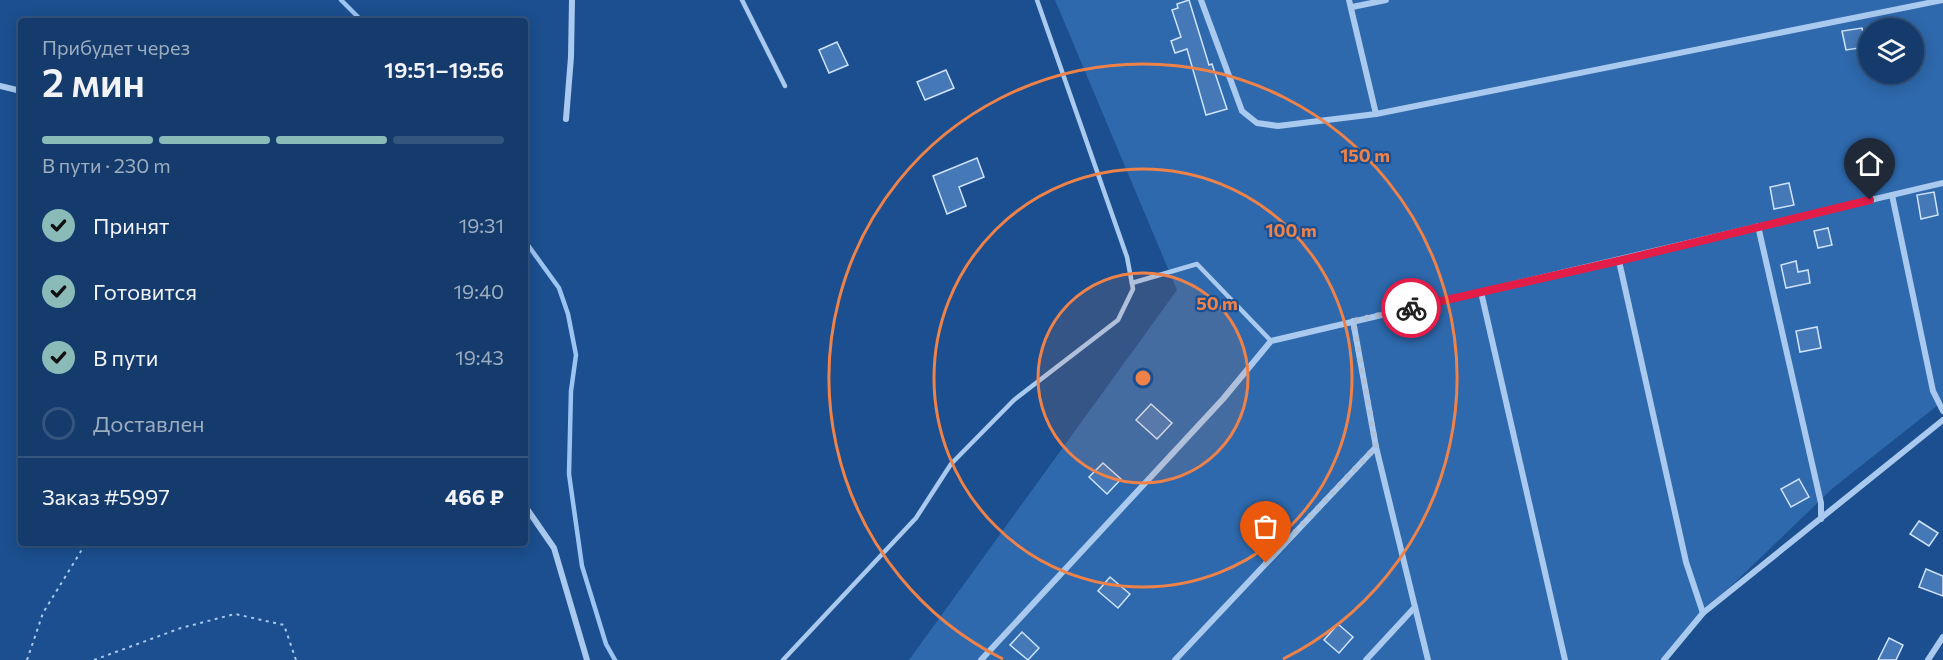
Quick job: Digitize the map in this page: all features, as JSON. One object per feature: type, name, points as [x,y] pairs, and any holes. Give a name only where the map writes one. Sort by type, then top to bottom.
[{"type":"street","points":[[566,119],[572,0]]},
{"type":"street","points":[[1201,0],[1242,111],[1257,123],[1278,126],[1376,114],[1942,0]]},
{"type":"street","points":[[1376,114],[1351,3],[1386,0]]},
{"type":"street","points":[[0,86],[18,90]]},
{"type":"street","points":[[981,660],[1223,399],[1271,341],[1943,183]]},
{"type":"street","points":[[1892,195],[1933,391],[1943,411]]},
{"type":"street","points":[[1758,226],[1821,503],[1821,519]]},
{"type":"street","points":[[1618,261],[1686,562],[1703,613]]},
{"type":"street","points":[[1481,292],[1565,660]]},
{"type":"street","points":[[1353,321],[1376,447],[1428,660]]},
{"type":"street","points":[[1664,660],[1703,613],[1943,420]]},
{"type":"street","points":[[1175,660],[1376,447]]},
{"type":"street","points":[[528,510],[554,548],[587,660]]},
{"type":"street","points":[[1366,660],[1415,607]]},
{"type":"street","points":[[1928,660],[1943,637]]},
{"type":"lane","points":[[742,0],[785,86]]},
{"type":"lane","points":[[783,660],[916,518],[951,464],[1014,400],[1118,320],[1133,290],[1127,257],[1037,0]]},
{"type":"lane","points":[[1132,283],[1197,264],[1271,341]]},
{"type":"path","points":[[27,660],[44,613],[84,546]]},
{"type":"path","points":[[94,660],[181,628],[235,614],[284,625],[296,660]]},
{"type":"shaded area","points":[[1055,0],[1943,0],[1943,401],[1833,488],[1703,613],[1664,660],[909,660],[1177,290]]},
{"type":"building","points":[[1189,0],[1209,65],[1212,64],[1227,109],[1206,115],[1187,49],[1175,53],[1171,41],[1181,37],[1172,10],[1178,8],[1177,4]]},
{"type":"building","points":[[1858,29],[1858,48],[1846,50],[1842,31]]},
{"type":"building","points":[[837,42],[848,65],[829,73],[819,50]]},
{"type":"building","points":[[946,70],[954,88],[925,100],[917,82]]},
{"type":"building","points":[[977,158],[984,177],[959,187],[966,206],[947,214],[933,176]]},
{"type":"building","points":[[1789,183],[1794,205],[1774,209],[1770,187]]},
{"type":"building","points":[[1934,192],[1938,215],[1921,219],[1917,195]]},
{"type":"building","points":[[1828,228],[1832,245],[1818,248],[1814,231]]},
{"type":"building","points":[[1796,261],[1798,272],[1808,270],[1810,283],[1786,288],[1781,265]]},
{"type":"building","points":[[1817,327],[1821,348],[1800,352],[1796,331]]},
{"type":"building","points":[[1151,404],[1172,423],[1157,439],[1136,420]]},
{"type":"building","points":[[1103,463],[1121,479],[1107,494],[1089,477]]},
{"type":"building","points":[[1799,479],[1809,497],[1791,507],[1781,489]]},
{"type":"building","points":[[1919,521],[1938,533],[1929,546],[1910,534]]},
{"type":"building","points":[[1926,569],[1943,576],[1943,596],[1919,587]]},
{"type":"building","points":[[1110,577],[1130,594],[1118,608],[1098,591]]},
{"type":"building","points":[[1338,624],[1353,637],[1339,653],[1324,640]]},
{"type":"building","points":[[1022,632],[1039,648],[1028,660],[1010,645]]},
{"type":"building","points":[[1889,638],[1903,645],[1896,660],[1878,660]]},
{"type":"waterway","points":[[341,0],[359,18]]},
{"type":"waterway","points":[[528,245],[559,288],[568,314],[576,355],[571,391],[569,474],[582,566],[606,644],[615,660]]},
{"type":"way so far","points":[[1266,563],[1376,447],[1353,321],[1411,308]]},
{"type":"route","points":[[1411,308],[1870,200]]}]
